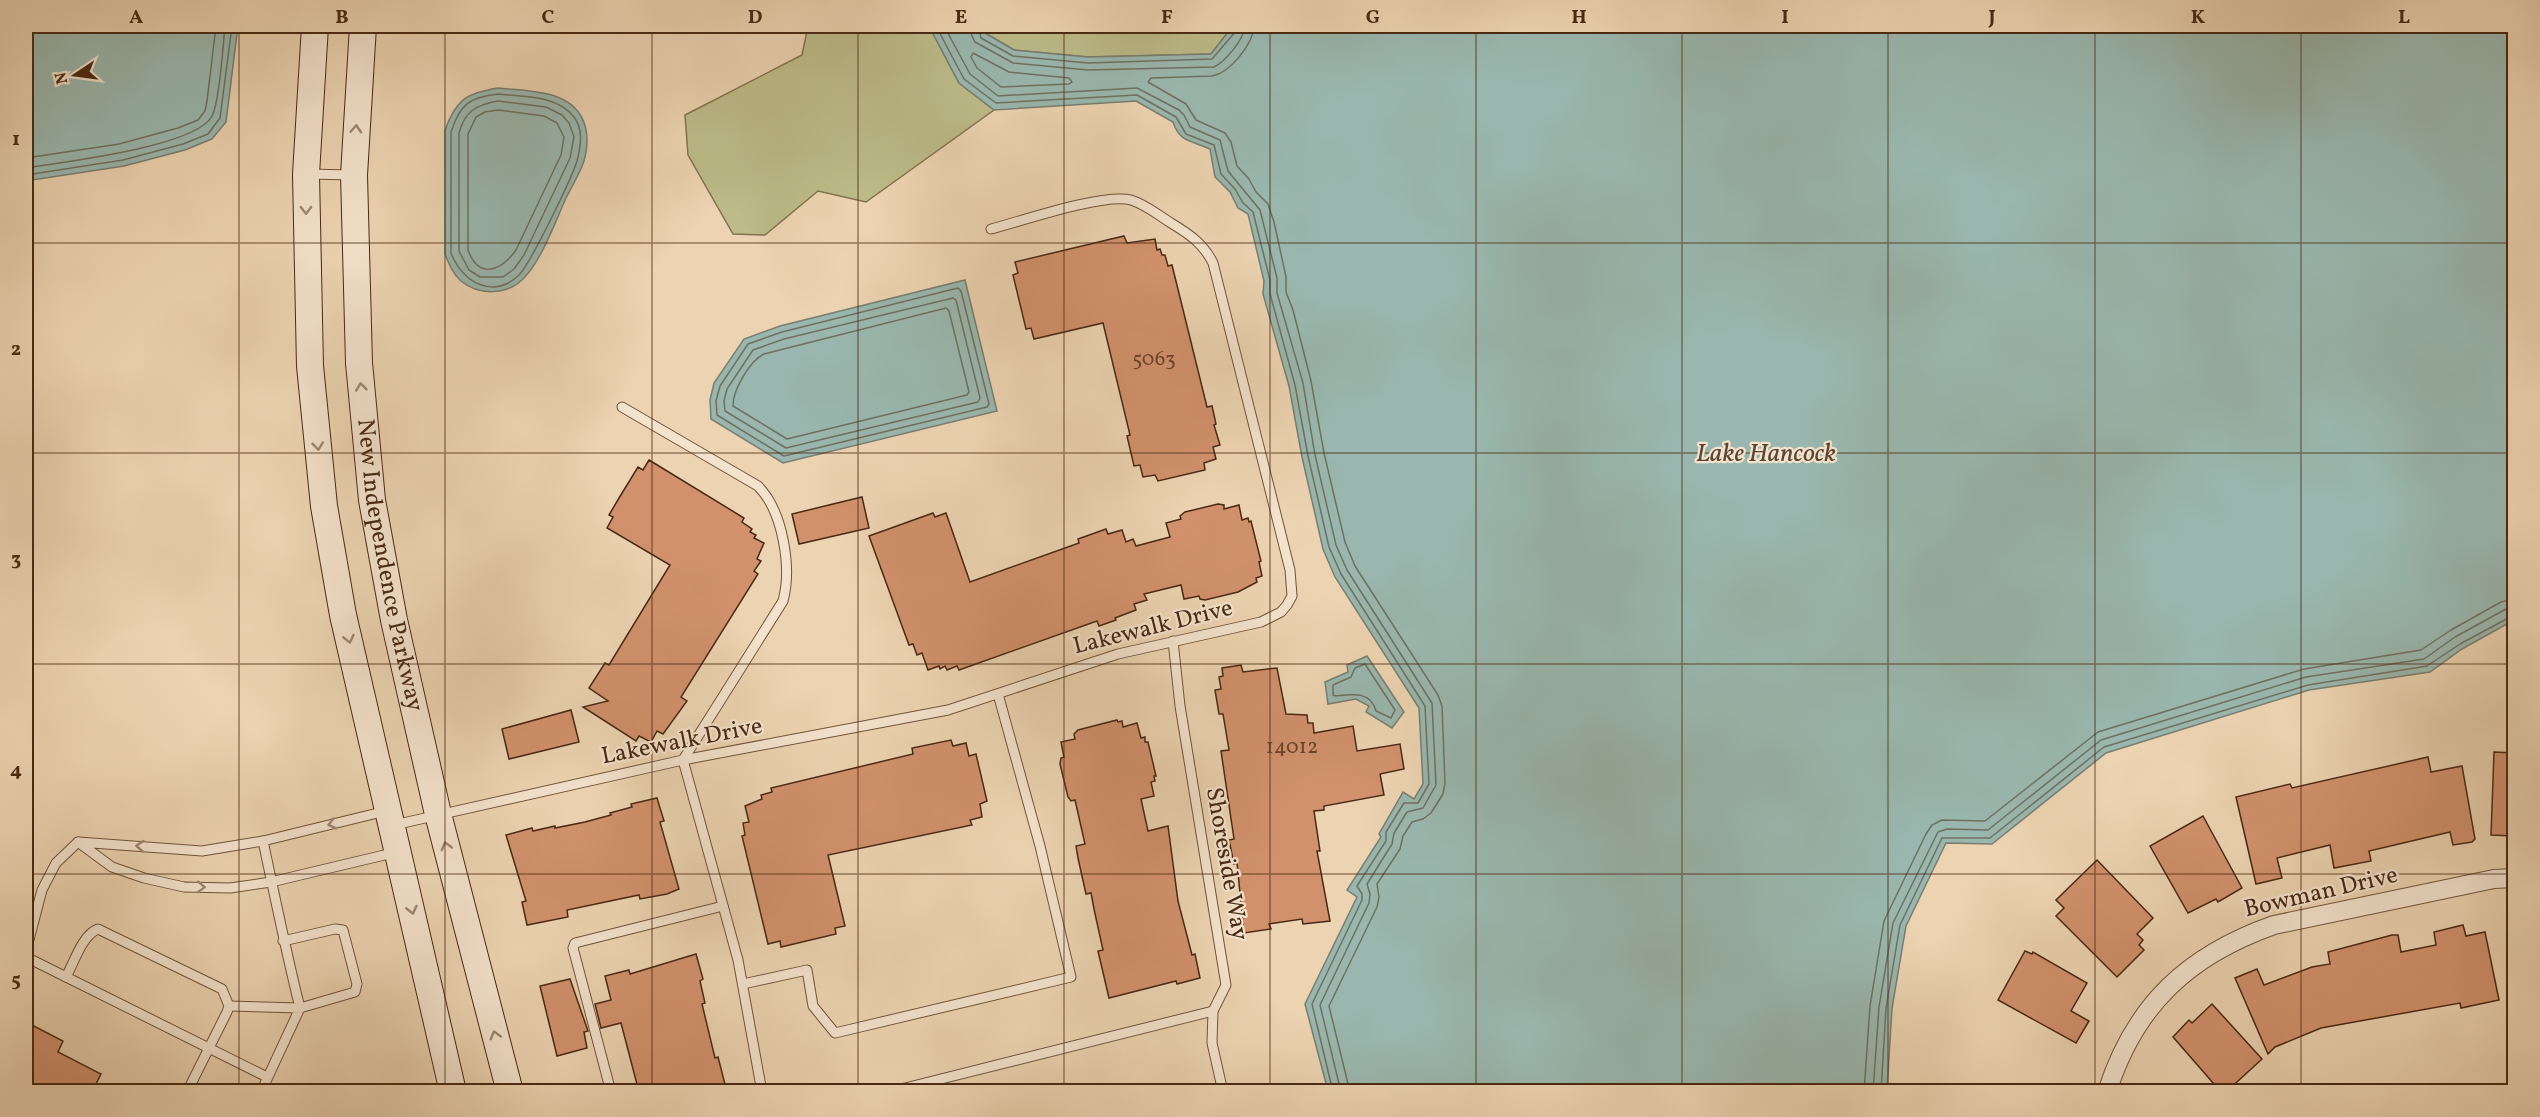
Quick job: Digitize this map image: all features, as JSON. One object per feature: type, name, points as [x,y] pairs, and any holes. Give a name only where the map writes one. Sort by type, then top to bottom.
[{"type":"street","name":"New Independence Parkway","points":[[315,26],[306,174],[310,366],[324,506],[343,615],[453,1092]]},
{"type":"street","name":"New Independence Parkway","points":[[363,26],[354,175],[359,363],[372,500],[394,620],[438,814],[510,1092]]},
{"type":"street","name":"Bowman Drive","points":[[2107,1092],[2116,1062],[2134,1029],[2163,992],[2199,959],[2240,937],[2285,922],[2494,879],[2514,878]]},
{"type":"lane","points":[[306,174],[354,175]]},
{"type":"lane","name":"Lakewalk Drive","points":[[78,842],[202,851],[390,818],[438,814],[683,760],[925,715],[998,694],[1092,662],[1272,618],[1281,612],[1292,596],[1290,570],[1210,258],[1201,244],[1130,200],[1107,199],[991,229]]},
{"type":"lane","points":[[621,407],[758,486],[773,506],[786,559],[788,575],[783,601],[683,760],[744,984],[762,1092]]},
{"type":"lane","name":"Shoreside Way","points":[[1173,641],[1180,706],[1226,985],[1213,1011],[1212,1043],[1223,1092]]},
{"type":"lane","points":[[744,984],[807,970],[813,1006],[835,1033],[1071,977],[1040,846],[998,694]]},
{"type":"lane","points":[[261,1092],[300,1008],[283,941],[263,841]]},
{"type":"lane","points":[[26,951],[42,890],[56,863],[78,842],[112,867],[144,878],[184,887],[230,888],[272,882],[398,852]]},
{"type":"lane","points":[[611,1092],[573,948],[574,944],[723,906]]},
{"type":"lane","points":[[229,1006],[300,1008],[355,992],[357,984],[345,933],[339,928],[283,941]]},
{"type":"lane","points":[[66,978],[86,939],[98,929],[222,989],[227,995],[229,1006],[187,1092]]},
{"type":"lane","points":[[26,957],[267,1077]]},
{"type":"lane","points":[[889,1092],[1213,1011]]},
{"type":"shaded area","points":[[808,26],[929,26],[959,83],[994,110],[866,202],[818,191],[765,235],[733,234],[688,155],[685,115],[802,55]]},
{"type":"shaded area","points":[[983,26],[1233,26],[1211,54],[1088,57],[1014,50],[985,33]]},
{"type":"water","points":[[26,26],[238,26],[226,122],[212,139],[185,150],[124,166],[26,181]]},
{"type":"water","name":"Lake Hancock","points":[[929,26],[983,26],[985,33],[1014,50],[1088,57],[1211,54],[1233,26],[2514,26],[2514,620],[2462,649],[2430,672],[2309,690],[2106,753],[1992,844],[1946,843],[1906,926],[1892,1008],[1887,1091],[1328,1091],[1305,1004],[1357,897],[1347,890],[1381,837],[1379,834],[1403,792],[1414,799],[1423,784],[1419,708],[1335,577],[1323,549],[1289,386],[1263,294],[1264,281],[1248,214],[1238,208],[1230,192],[1215,177],[1210,149],[1187,140],[1179,134],[1173,122],[1136,101],[994,110],[959,83]]},
{"type":"water","points":[[498,88],[544,93],[565,101],[581,116],[587,132],[587,144],[584,161],[536,262],[523,279],[516,284],[493,292],[476,289],[461,281],[453,272],[445,254],[445,130],[453,111],[464,100],[478,92]]},
{"type":"water","points":[[965,280],[997,411],[783,463],[711,419],[710,400],[714,383],[744,339],[780,326]]},
{"type":"water","points":[[1367,656],[1404,712],[1392,728],[1366,712],[1369,706],[1356,699],[1328,704],[1325,682],[1348,672],[1347,665]]},
{"type":"water","points":[[2472,1085],[2507,1086],[2511,1091],[2430,1091]]},
{"type":"building","points":[[1124,236],[1127,243],[1155,239],[1157,250],[1160,249],[1162,255],[1165,255],[1168,266],[1172,265],[1207,407],[1212,406],[1216,424],[1214,425],[1220,445],[1213,447],[1216,459],[1204,463],[1205,470],[1158,481],[1155,475],[1143,477],[1140,465],[1134,466],[1127,436],[1130,435],[1103,323],[1034,339],[1031,328],[1026,329],[1013,275],[1018,273],[1015,262]]},
{"type":"building","points":[[649,460],[744,518],[742,522],[752,529],[750,532],[756,535],[754,538],[764,543],[757,559],[761,561],[754,571],[758,574],[681,697],[687,701],[663,734],[657,731],[651,742],[639,736],[636,741],[583,707],[608,701],[589,688],[605,663],[609,665],[670,565],[607,528],[613,517],[609,515],[638,467],[643,470]]},
{"type":"building","points":[[862,497],[869,528],[799,544],[792,514]]},
{"type":"building","points":[[1218,504],[1224,505],[1224,509],[1239,505],[1242,520],[1248,518],[1249,522],[1251,521],[1261,561],[1259,562],[1262,576],[1256,578],[1257,582],[1238,592],[1205,600],[1200,599],[1199,596],[1184,599],[1181,585],[1144,594],[1147,600],[1134,604],[1136,610],[1115,618],[1116,620],[1099,626],[1097,621],[959,670],[957,666],[947,670],[945,666],[940,669],[939,666],[928,670],[922,653],[917,655],[913,644],[909,645],[869,536],[933,513],[935,517],[946,513],[970,582],[1079,543],[1078,539],[1106,529],[1108,534],[1122,530],[1126,542],[1133,539],[1136,546],[1170,537],[1166,523],[1181,519],[1180,516],[1185,512]]},
{"type":"building","points":[[1241,665],[1243,672],[1277,668],[1286,714],[1307,715],[1308,723],[1313,723],[1314,733],[1353,726],[1357,751],[1400,744],[1404,769],[1380,774],[1384,795],[1324,806],[1324,810],[1314,811],[1320,851],[1317,851],[1330,921],[1303,924],[1302,919],[1269,924],[1271,929],[1244,933],[1237,863],[1234,864],[1229,840],[1234,839],[1221,751],[1229,750],[1223,714],[1219,714],[1215,690],[1221,689],[1219,677],[1223,676],[1222,668]]},
{"type":"building","points":[[571,710],[579,742],[509,759],[502,729]]},
{"type":"building","points":[[1117,720],[1122,721],[1123,727],[1137,723],[1141,738],[1145,737],[1145,742],[1148,742],[1156,776],[1154,776],[1155,781],[1151,782],[1154,796],[1141,799],[1148,831],[1168,826],[1178,901],[1200,978],[1177,984],[1176,981],[1109,998],[1098,951],[1103,950],[1091,893],[1086,894],[1076,846],[1085,844],[1075,800],[1071,801],[1068,797],[1060,764],[1061,758],[1064,757],[1061,742],[1075,739],[1074,734],[1078,730]]},
{"type":"building","points":[[951,740],[953,746],[966,743],[969,756],[976,754],[987,801],[980,804],[982,817],[970,820],[972,825],[828,855],[845,926],[835,928],[836,934],[781,947],[780,941],[768,944],[742,836],[745,835],[743,823],[749,822],[745,806],[762,799],[761,795],[772,792],[771,788],[913,754],[912,748]]},
{"type":"building","points":[[2494,752],[2514,753],[2514,836],[2491,835]]},
{"type":"building","points":[[2428,757],[2431,772],[2462,766],[2475,839],[2472,842],[2453,845],[2450,832],[2369,851],[2371,861],[2334,868],[2330,845],[2277,858],[2282,878],[2256,884],[2236,797],[2290,784],[2292,788]]},
{"type":"building","points":[[657,798],[664,821],[660,822],[679,889],[667,894],[640,899],[639,895],[567,910],[568,917],[527,925],[522,902],[526,901],[506,835],[532,828],[533,831],[585,822],[632,807],[631,804]]},
{"type":"building","points":[[2203,816],[2242,888],[2218,902],[2216,899],[2188,913],[2150,846]]},
{"type":"building","points":[[2097,860],[2153,918],[2137,934],[2143,940],[2139,945],[2144,950],[2117,977],[2056,916],[2064,908],[2056,900]]},
{"type":"building","points":[[2463,925],[2466,936],[2485,932],[2499,1000],[2461,1008],[2460,1003],[2321,1028],[2275,1047],[2268,1054],[2235,978],[2257,969],[2264,985],[2312,967],[2330,964],[2328,952],[2392,935],[2398,935],[2401,952],[2436,945],[2434,932]]},
{"type":"building","points":[[2025,951],[2032,954],[2033,952],[2087,983],[2071,1011],[2089,1021],[2076,1043],[1998,1000]]},
{"type":"building","points":[[696,954],[703,979],[700,981],[705,1003],[702,1004],[715,1058],[718,1057],[727,1092],[639,1092],[621,1023],[601,1028],[595,1004],[611,1000],[605,976],[629,970],[630,974]]},
{"type":"building","points":[[570,979],[588,1031],[584,1032],[587,1048],[557,1056],[540,986]]},
{"type":"building","points":[[2212,1004],[2262,1059],[2226,1092],[2221,1092],[2173,1037],[2189,1020],[2192,1023]]},
{"type":"building","points":[[26,1022],[63,1041],[58,1052],[101,1074],[92,1092],[26,1092]]}]
